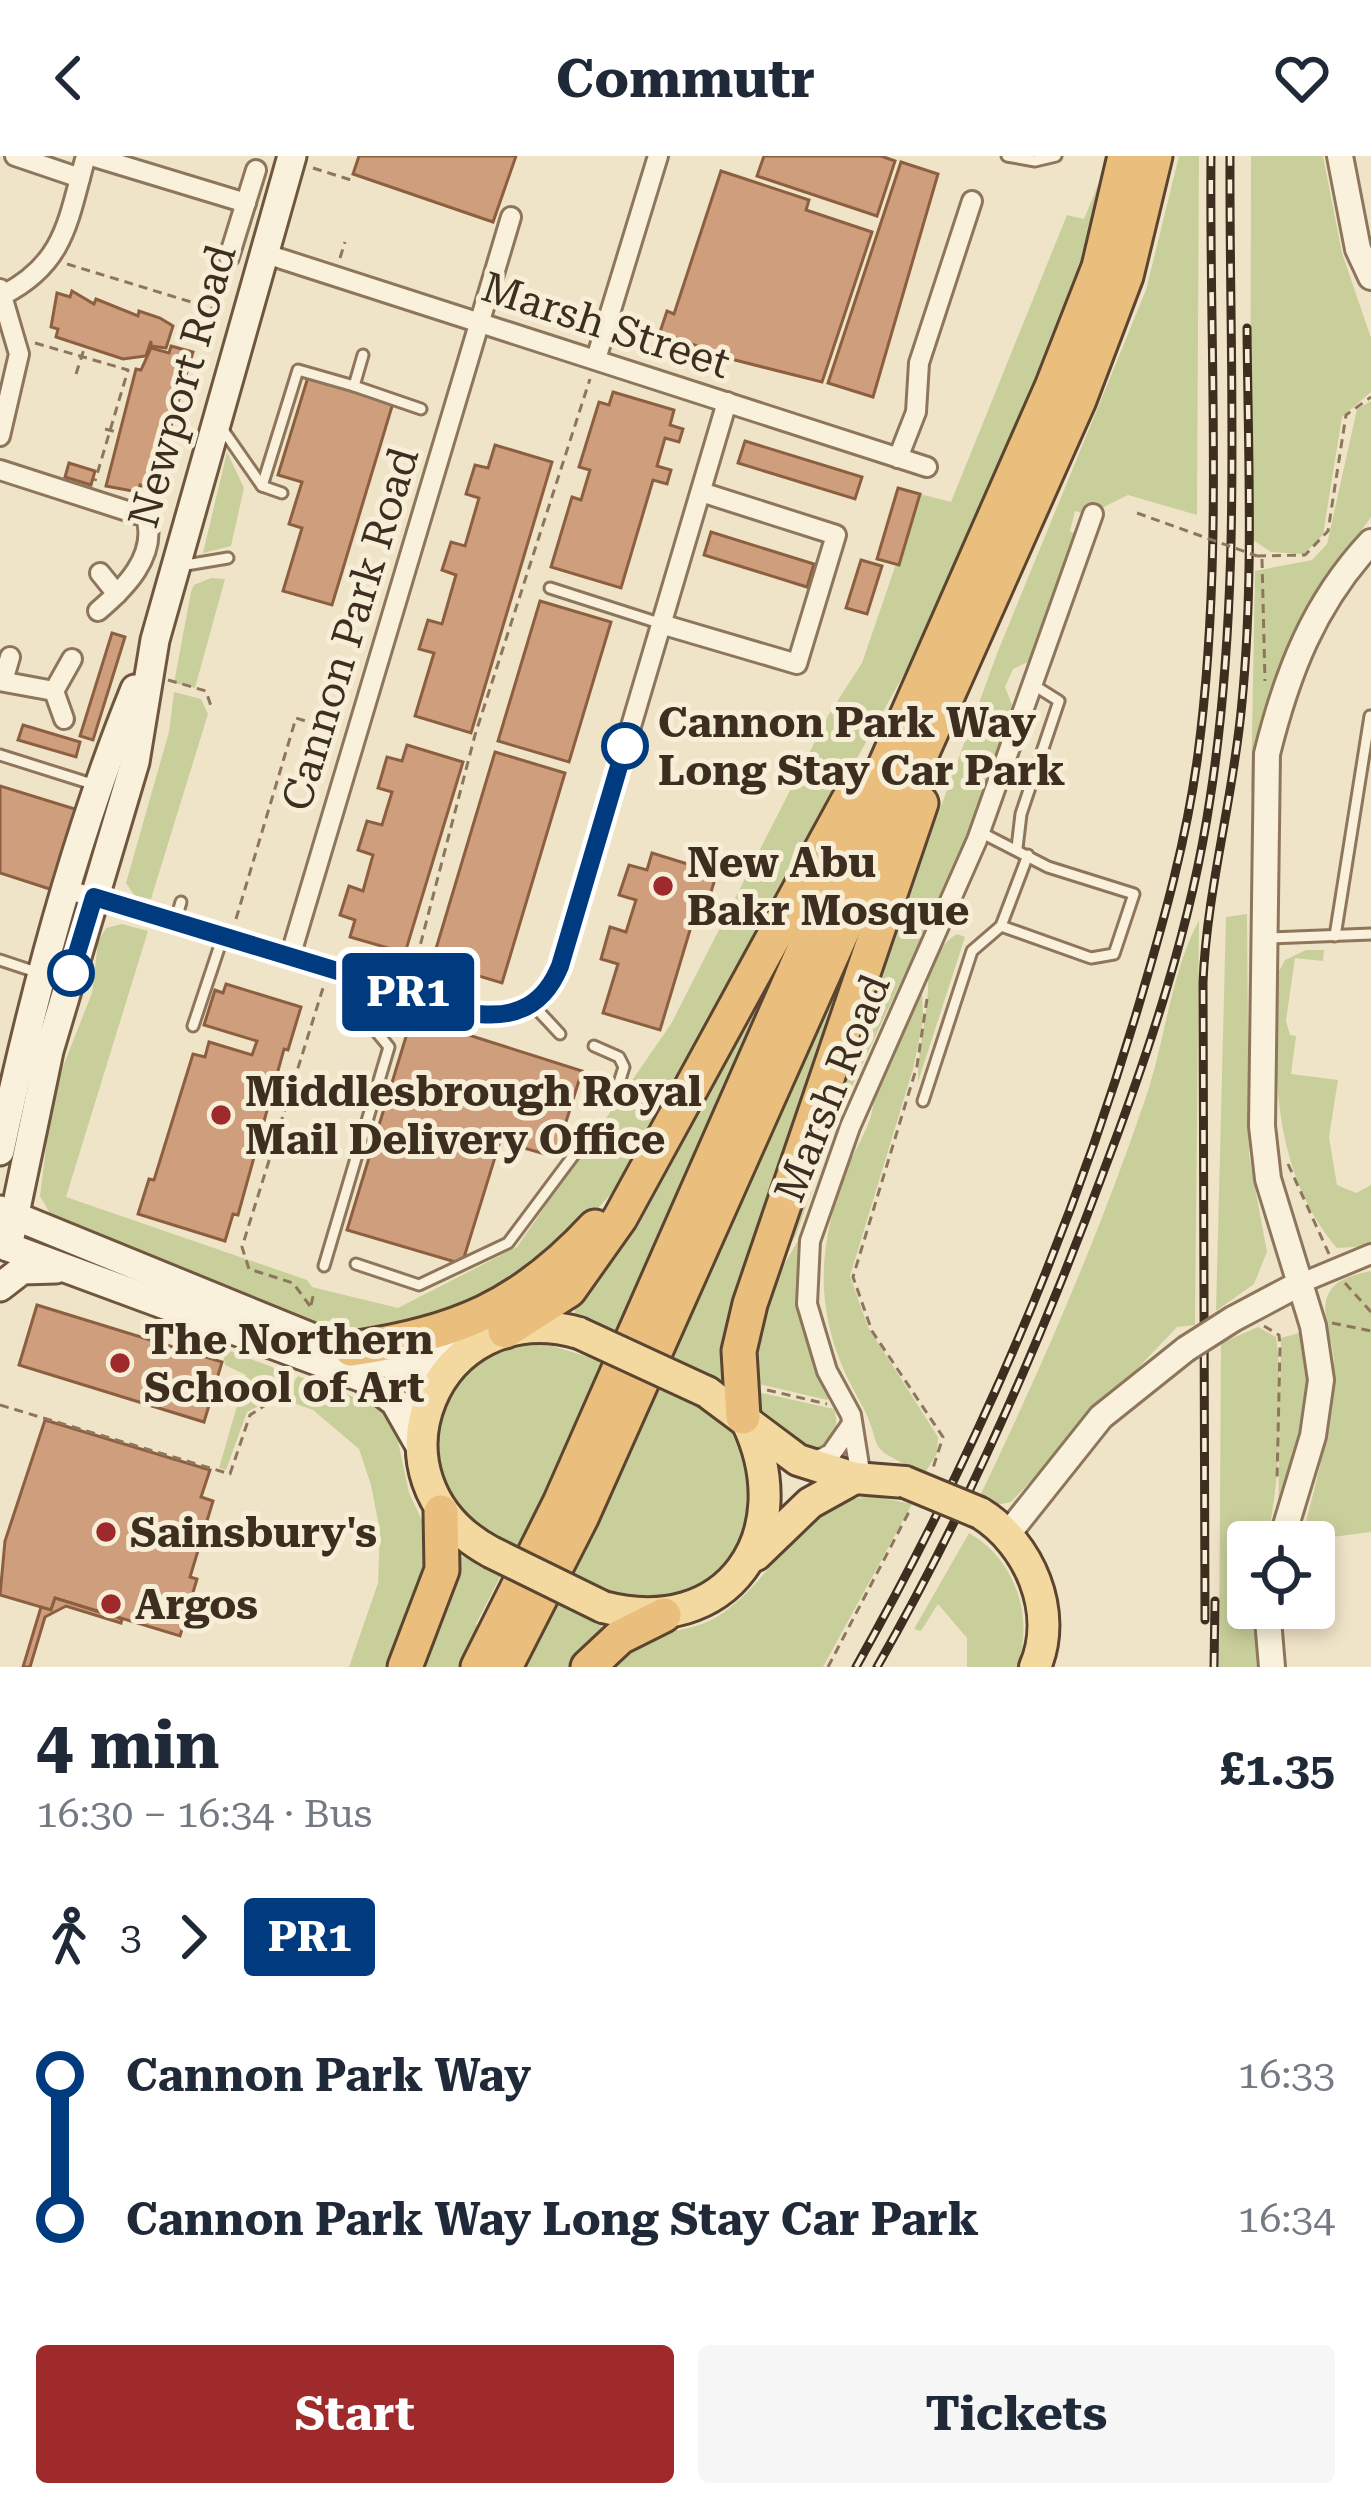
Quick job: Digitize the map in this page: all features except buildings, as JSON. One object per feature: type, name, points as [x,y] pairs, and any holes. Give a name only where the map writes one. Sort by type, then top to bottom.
[{"type":"highway","points":[[734,1404],[739,1351],[763,1259],[979,591],[1079,324],[1125,156]]},
{"type":"highway","points":[[478,1667],[560,1503],[979,591],[1105,335],[1132,256],[1155,156]]},
{"type":"highway","points":[[505,1331],[569,1290],[620,1218],[634,1185],[979,591]]},
{"type":"highway","points":[[505,1667],[581,1519],[979,591]]},
{"type":"highway","points":[[351,1349],[417,1341],[511,1298],[582,1242],[634,1185]]},
{"type":"highway","points":[[405,1667],[442,1570],[441,1513]]},
{"type":"highway","points":[[588,1667],[620,1637],[664,1615]]},
{"type":"main road","name":"Newport Road","points":[[4,1245],[81,893],[262,253],[299,161]]},
{"type":"main road","name":"Newport Road","points":[[113,787],[155,640]]},
{"type":"main road","name":"Newport Road","points":[[0,1151],[44,974],[81,893]]},
{"type":"main road","points":[[8,1212],[409,1370],[430,1368],[505,1331],[544,1326],[578,1333],[734,1404],[807,1464],[916,1488],[980,1513],[1006,1535],[1034,1575],[1042,1614],[1035,1667]]},
{"type":"main road","points":[[4,1245],[363,1378],[395,1402],[420,1446]]},
{"type":"main road","points":[[0,1284],[22,1270],[66,1270]]},
{"type":"main road","points":[[470,1349],[452,1365],[428,1403],[420,1446],[424,1478],[441,1513],[491,1552],[603,1607],[664,1615],[709,1599],[810,1503],[858,1478]]},
{"type":"main road","points":[[734,1404],[766,1490],[751,1559]]},
{"type":"street","points":[[15,156],[80,178]]},
{"type":"street","points":[[0,436],[20,354],[2,292],[52,259],[88,156],[246,203]]},
{"type":"street","points":[[596,359],[658,156]]},
{"type":"street","points":[[1340,156],[1358,249],[1371,278]]},
{"type":"street","points":[[229,257],[256,170]]},
{"type":"street","points":[[898,458],[916,412],[919,363],[972,201]]},
{"type":"street","name":"Cannon Park Road","points":[[290,956],[511,217]]},
{"type":"street","name":"Marsh Street","points":[[262,253],[927,467]]},
{"type":"street","points":[[81,893],[178,912],[226,937],[479,1014],[508,1015],[533,1005],[560,966],[727,402]]},
{"type":"street","points":[[0,470],[146,517],[149,528],[134,580],[98,611]]},
{"type":"street","points":[[661,624],[796,664],[830,557],[836,536],[701,492]]},
{"type":"street","name":"Marsh Road","points":[[858,1478],[852,1424],[827,1371],[807,1304],[810,1241],[850,1126],[980,832],[1093,514]]},
{"type":"street","points":[[1287,1521],[1313,1436],[1321,1380],[1313,1326],[1268,1179],[1262,1126],[1267,754],[1282,694],[1308,629],[1343,572],[1371,542]]},
{"type":"street","points":[[100,573],[117,594]]},
{"type":"street","points":[[10,657],[1,681],[54,691]]},
{"type":"street","points":[[64,719],[54,691],[72,659]]},
{"type":"street","name":"Newport Road","points":[[0,1284],[4,1245]]},
{"type":"street","points":[[1006,1535],[1101,1418],[1186,1349],[1334,1265],[1371,1254]]},
{"type":"street","points":[[807,1464],[831,1454],[852,1424]]},
{"type":"street","points":[[1269,1629],[1272,1667]]},
{"type":"lane","points":[[1007,156],[1035,161],[1056,156]]},
{"type":"lane","points":[[354,386],[363,355]]},
{"type":"lane","points":[[262,486],[298,370],[421,409]]},
{"type":"lane","points":[[214,417],[262,486],[282,493]]},
{"type":"lane","points":[[175,567],[228,558]]},
{"type":"lane","points":[[550,588],[661,624]]},
{"type":"lane","points":[[1016,848],[1022,814],[1059,701],[1054,693],[1032,684]]},
{"type":"lane","points":[[1335,936],[1370,716]]},
{"type":"lane","points":[[0,755],[113,787]]},
{"type":"lane","points":[[980,832],[1134,894],[1114,954],[1091,958],[1001,926]]},
{"type":"lane","points":[[923,1101],[972,951],[1001,926],[1028,855]]},
{"type":"lane","points":[[1262,938],[1371,934]]},
{"type":"lane","points":[[193,1026],[226,937]]},
{"type":"lane","points":[[0,960],[44,974]]},
{"type":"lane","points":[[533,1005],[560,1034]]},
{"type":"lane","points":[[324,1266],[389,1047],[365,1018]]},
{"type":"lane","points":[[594,1046],[619,1057],[624,1066],[613,1102]]},
{"type":"lane","points":[[356,1264],[419,1285],[508,1243],[582,1144]]},
{"type":"path","points":[[299,161],[351,181]]},
{"type":"path","points":[[337,265],[345,242]]},
{"type":"path","points":[[213,308],[229,257]]},
{"type":"path","points":[[52,259],[231,314]]},
{"type":"path","points":[[29,341],[128,370],[92,488]]},
{"type":"path","points":[[76,374],[85,346]]},
{"type":"path","points":[[408,992],[475,735],[596,359]]},
{"type":"path","points":[[1136,513],[1260,556],[1305,555],[1324,538],[1346,415],[1371,397]]},
{"type":"path","points":[[108,429],[118,432]]},
{"type":"path","points":[[1260,556],[1265,688]]},
{"type":"path","points":[[149,674],[206,691],[211,706]]},
{"type":"path","points":[[226,937],[296,718],[356,735]]},
{"type":"path","points":[[314,1292],[310,1310],[293,1282],[249,1269],[242,1246],[329,968]]},
{"type":"path","points":[[827,1667],[916,1488],[940,1454],[943,1437],[872,1331],[853,1277],[916,1066],[927,994],[914,979]]},
{"type":"path","points":[[1286,1160],[1334,1265],[1371,1312]]},
{"type":"path","points":[[1239,1316],[1279,1335],[1277,1495]]},
{"type":"path","points":[[0,1405],[230,1474],[250,1415],[270,1402],[276,1385],[285,1387],[290,1374]]},
{"type":"path","points":[[734,1404],[829,1405],[842,1397]]},
{"type":"green space","points":[[1179,156],[1199,156],[1197,515],[1128,495],[1088,515],[1075,511],[1070,531],[1074,533],[1028,662],[1013,669],[1005,687],[1015,712],[975,824],[837,1118],[796,1235],[766,1283],[998,651],[1146,290]]},
{"type":"green space","points":[[1251,156],[1323,156],[1342,253],[1371,338],[1371,392],[1342,417],[1323,535],[1304,554],[1271,552],[1250,538]]},
{"type":"green space","points":[[1105,168],[1089,242],[1054,343],[938,613],[620,1184],[593,1214],[493,1295],[416,1329],[375,1336],[334,1334],[52,1217],[40,1196],[53,1092],[92,993],[98,942],[106,928],[122,924],[148,931],[66,1197],[307,1280],[312,1287],[398,1308],[517,1247],[671,1024],[829,714],[862,663],[920,494],[951,502],[1067,215],[1084,219]]},
{"type":"green space","points":[[1371,401],[1371,517],[1328,577],[1251,793],[1255,571],[1312,560],[1327,544],[1357,409]]},
{"type":"green space","points":[[227,452],[244,488],[231,546],[203,553]]},
{"type":"green space","points":[[211,578],[225,579],[195,688],[174,683],[191,592],[194,585]]},
{"type":"green space","points":[[174,692],[201,699],[208,714],[151,899],[135,896],[126,883],[169,732]]},
{"type":"green space","points":[[902,827],[724,1353],[723,1383],[666,1357]]},
{"type":"green space","points":[[811,905],[619,1335],[575,1318],[575,1306]]},
{"type":"green space","points":[[1247,914],[1249,1155],[1267,1252],[1254,1284],[1216,1311],[1226,917]]},
{"type":"green space","points":[[1199,920],[1195,1325],[1177,1327],[1011,1502],[991,1506],[979,1498],[1109,1199],[1146,1097],[1182,962]]},
{"type":"green space","points":[[957,934],[965,937],[918,1082],[928,974],[938,954]]},
{"type":"green space","points":[[1306,950],[1324,950],[1323,961],[1295,958],[1286,1021],[1290,1035],[1296,1036],[1291,1074],[1338,1080],[1329,1137],[1337,1185],[1356,1193],[1371,1185],[1371,1246],[1337,1248],[1300,1187],[1281,1119],[1276,977],[1285,960]]},
{"type":"green space","points":[[922,988],[923,1021],[913,1069],[850,1276],[868,1327],[938,1437],[937,1453],[925,1473],[877,1444],[833,1341],[824,1286],[836,1201],[870,1119],[885,1067]]},
{"type":"green space","points":[[800,1238],[801,1324],[831,1397],[827,1400],[754,1383],[755,1344],[764,1307]]},
{"type":"green space","points":[[1371,1271],[1371,1532],[1335,1537],[1335,1521],[1306,1521],[1331,1410],[1334,1356],[1326,1299],[1349,1277]]},
{"type":"green space","points":[[1258,1327],[1276,1337],[1280,1411],[1270,1521],[1227,1521],[1227,1629],[1254,1629],[1257,1667],[1219,1667],[1221,1343]]},
{"type":"green space","points":[[1302,1332],[1305,1403],[1278,1519],[1281,1338]]},
{"type":"green space","points":[[533,1340],[605,1362],[522,1548],[484,1531],[460,1511],[447,1491],[436,1444],[439,1419],[461,1376],[486,1356]]},
{"type":"green space","points":[[222,1348],[280,1370],[268,1401],[247,1412],[226,1470],[219,1468],[246,1375],[225,1365]]},
{"type":"green space","points":[[298,1376],[380,1407],[395,1427],[409,1493],[430,1537],[429,1569],[392,1667],[349,1667],[378,1583],[380,1531],[359,1449],[313,1410],[282,1399]]},
{"type":"green space","points":[[656,1384],[698,1405],[733,1435],[748,1465],[753,1495],[748,1525],[735,1551],[715,1574],[689,1591],[659,1600],[627,1601],[568,1572]]},
{"type":"green space","points":[[753,1391],[834,1409],[833,1436],[812,1453],[767,1427]]},
{"type":"green space","points":[[872,1496],[912,1504],[823,1667],[606,1667],[643,1639],[715,1618],[736,1603],[823,1513]]},
{"type":"green space","points":[[969,1533],[998,1558],[1017,1591],[1024,1629],[1017,1667],[967,1667],[967,1638],[938,1604],[921,1631],[914,1629]]},
{"type":"green space","points":[[459,1555],[501,1575],[476,1624],[482,1630],[459,1667],[418,1667]]},
{"type":"green space","points":[[554,1599],[601,1623],[602,1631],[577,1667],[518,1667]]},
{"type":"railway","points":[[856,1667],[941,1507],[1051,1258],[1113,1087],[1181,848],[1198,754],[1211,605],[1211,156]]},
{"type":"railway","points":[[877,1667],[971,1487],[1054,1300],[1136,1082],[1192,894],[1210,799],[1227,639],[1232,478],[1230,156]]},
{"type":"railway","points":[[1205,1620],[1203,982],[1246,655],[1247,328]]},
{"type":"railway","points":[[1214,1667],[1215,1601]]},
{"type":"bus line","name":"PR1","points":[[71,973],[94,897],[479,1014],[508,1015],[524,1009],[542,997],[560,966],[625,746]]},
{"type":"place","name":"Cannon Park Way Long Stay Car Park","points":[[625,746]]},
{"type":"place","name":"New Abu Bakr Mosque","points":[[663,886]]},
{"type":"place","name":"Middlesbrough Royal Mail Delivery Office","points":[[221,1115]]},
{"type":"place","name":"The Northern School of Art","points":[[120,1363]]},
{"type":"place","name":"Sainsbury's","points":[[106,1532]]},
{"type":"place","name":"Argos","points":[[111,1604]]}]
